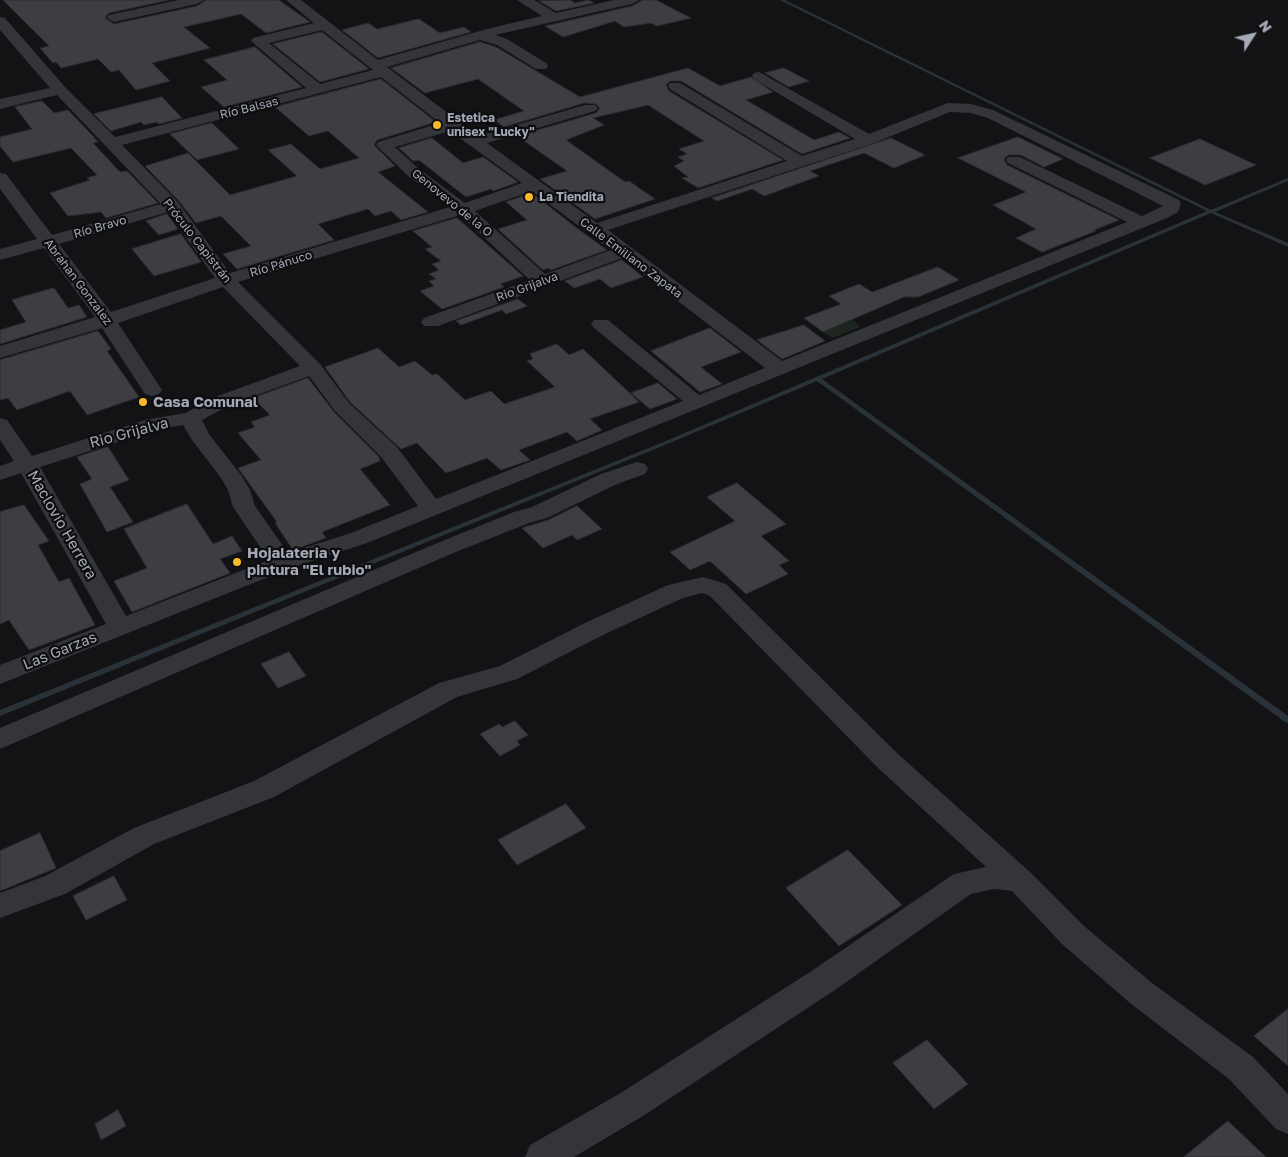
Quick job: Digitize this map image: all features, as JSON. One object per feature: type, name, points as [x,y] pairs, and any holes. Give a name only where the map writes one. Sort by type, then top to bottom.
[{"type":"street","points":[[114,18],[197,0]]},
{"type":"street","name":"Calle Emiliano Zapata","points":[[293,0],[382,68],[452,125],[595,229],[622,252],[779,369]]},
{"type":"street","points":[[524,0],[553,17]]},
{"type":"street","name":"Río Balsas","points":[[112,143],[318,90],[482,36],[553,17],[632,0]]},
{"type":"street","name":"Próculo Capistrán","points":[[0,21],[60,90],[172,206],[226,280],[313,368],[342,407],[389,452],[431,508]]},
{"type":"street","points":[[318,90],[258,41],[325,25]]},
{"type":"street","points":[[482,36],[502,42],[541,66]]},
{"type":"street","points":[[759,76],[868,140]]},
{"type":"street","points":[[675,86],[800,162]]},
{"type":"street","points":[[0,104],[60,90]]},
{"type":"street","points":[[475,142],[590,108]]},
{"type":"street","name":"Las Garzas","points":[[0,675],[283,563],[359,538],[697,404],[1141,222],[1167,211],[1173,204],[994,115],[976,109],[948,108],[868,140]]},
{"type":"street","name":"Genovevo de la O","points":[[452,125],[384,145],[413,172],[463,209],[542,281]]},
{"type":"street","points":[[595,229],[868,140]]},
{"type":"street","points":[[1014,160],[1141,222]]},
{"type":"street","name":"Abrahan Gonzalez","points":[[0,178],[107,320],[152,390]]},
{"type":"street","name":"Río Pánuco","points":[[0,352],[107,320],[226,280],[463,209],[532,185]]},
{"type":"street","name":"Río Bravo","points":[[0,256],[172,206]]},
{"type":"street","name":"Rio Grijalva","points":[[431,322],[622,252]]},
{"type":"street","points":[[601,324],[697,404]]},
{"type":"street","name":"Rio Grijalva","points":[[0,473],[152,424],[190,418],[225,400],[313,368]]},
{"type":"street","points":[[190,418],[199,436],[230,475],[239,490],[244,507],[283,563]]},
{"type":"street","name":"Maclovio Herrera","points":[[0,424],[27,464],[120,627]]},
{"type":"street","points":[[0,739],[443,549],[539,513],[636,468]]},
{"type":"street","points":[[0,906],[55,885],[144,836],[264,789],[448,690],[508,673],[647,603],[676,591],[703,585],[718,590],[888,761],[1020,880],[1073,936],[1140,994],[1241,1068],[1288,1118]]},
{"type":"street","points":[[542,1157],[631,1105],[821,982],[964,883],[994,877],[1020,880]]},
{"type":"shaded area","points":[[853,320],[860,327],[832,338],[823,332]]},
{"type":"building","points":[[3,0],[169,0],[109,13],[105,18],[114,24],[197,6],[206,0],[279,0],[310,22],[266,33],[241,14],[184,27],[210,48],[152,63],[170,81],[136,90],[119,70],[111,72],[98,59],[61,68],[56,62],[53,63],[40,48],[49,46]]},
{"type":"building","points":[[570,0],[575,3],[589,0],[594,3],[556,11],[539,1]]},
{"type":"building","points":[[643,0],[656,0],[691,18],[657,26],[651,23],[624,27],[615,21],[563,37],[545,26],[632,6]]},
{"type":"building","points":[[419,19],[440,33],[464,27],[471,32],[378,58],[342,30],[368,23],[377,29]]},
{"type":"building","points":[[322,32],[369,69],[320,82],[273,44]]},
{"type":"building","points":[[480,42],[496,47],[580,97],[688,68],[720,86],[751,77],[773,92],[746,100],[814,140],[839,132],[850,138],[802,154],[681,81],[670,81],[666,85],[669,91],[783,160],[698,188],[682,178],[688,177],[674,166],[684,161],[678,157],[687,154],[679,149],[704,141],[648,105],[593,118],[604,125],[566,140],[625,182],[629,181],[655,199],[595,219],[540,179],[567,171],[517,136],[596,113],[600,108],[596,104],[584,103],[504,127],[494,120],[524,111],[478,79],[425,93],[391,68]]},
{"type":"building","points":[[255,47],[302,87],[224,107],[201,87],[227,80],[204,60]]},
{"type":"building","points":[[784,68],[809,81],[789,87],[765,73]]},
{"type":"building","points":[[381,79],[436,122],[377,140],[374,145],[395,166],[378,172],[428,212],[401,220],[391,211],[375,216],[368,209],[318,224],[334,240],[237,269],[223,254],[251,246],[221,216],[196,223],[179,201],[145,166],[188,153],[230,195],[297,176],[268,150],[291,144],[320,169],[359,158],[328,131],[309,136],[275,107]]},
{"type":"building","points":[[162,97],[182,118],[159,124],[157,122],[144,125],[141,122],[111,131],[94,114]]},
{"type":"building","points":[[42,101],[54,113],[68,110],[93,136],[98,142],[93,143],[120,172],[127,171],[158,203],[106,218],[101,212],[68,216],[50,193],[90,180],[87,178],[97,175],[71,148],[13,162],[0,146],[0,137],[32,129],[15,107]]},
{"type":"building","points":[[212,123],[239,149],[197,160],[170,134]]},
{"type":"building","points":[[1018,137],[1063,159],[1044,167],[1021,155],[1008,155],[1004,159],[1007,165],[1119,220],[1042,252],[1016,238],[1036,229],[993,205],[1026,192],[958,158]]},
{"type":"building","points":[[432,138],[463,163],[483,157],[518,182],[493,191],[491,189],[466,197],[419,160],[413,161],[399,148]]},
{"type":"building","points":[[891,138],[925,155],[894,168],[864,153],[810,171],[819,176],[764,196],[752,189],[717,201],[712,198]]},
{"type":"building","points":[[1200,139],[1256,165],[1205,185],[1150,158]]},
{"type":"building","points":[[532,193],[607,250],[551,270],[548,268],[543,270],[498,229],[527,220],[506,202]]},
{"type":"building","points":[[167,214],[178,229],[159,235],[146,221]]},
{"type":"building","points":[[457,218],[523,276],[500,284],[504,287],[442,309],[420,291],[434,286],[429,281],[436,279],[429,274],[439,270],[432,264],[441,261],[425,249],[432,247],[413,231]]},
{"type":"building","points":[[181,234],[201,262],[154,276],[132,249]]},
{"type":"building","points":[[622,260],[643,277],[611,288],[600,279],[574,288],[565,281]]},
{"type":"building","points":[[938,267],[959,280],[918,297],[904,297],[823,332],[804,318],[841,304],[829,296],[859,284],[872,292]]},
{"type":"building","points":[[54,288],[68,308],[79,305],[87,317],[0,344],[0,330],[26,322],[12,300]]},
{"type":"building","points":[[518,299],[527,306],[506,314],[502,310],[461,325],[456,321]]},
{"type":"building","points":[[804,325],[825,341],[782,359],[757,340]]},
{"type":"building","points":[[710,328],[741,352],[701,367],[722,384],[700,392],[651,351]]},
{"type":"building","points":[[98,331],[111,349],[107,351],[139,397],[87,415],[70,391],[17,410],[8,398],[0,400],[0,360]]},
{"type":"building","points":[[557,344],[569,355],[583,349],[639,402],[590,419],[602,430],[577,441],[567,432],[519,450],[530,460],[501,470],[487,458],[446,473],[417,443],[401,449],[350,402],[325,367],[378,348],[399,367],[415,361],[432,375],[437,374],[465,400],[491,391],[504,404],[555,387],[527,361],[533,359],[530,354]]},
{"type":"building","points":[[308,378],[334,412],[379,457],[380,461],[360,469],[390,505],[322,532],[326,538],[293,550],[275,523],[277,522],[238,468],[261,460],[238,433],[255,427],[251,422],[270,415],[253,398]]},
{"type":"building","points":[[658,383],[677,399],[650,409],[631,393]]},
{"type":"building","points":[[108,447],[129,480],[110,487],[133,522],[107,532],[80,484],[92,479],[77,457]]},
{"type":"building","points":[[737,483],[786,524],[761,536],[789,561],[779,565],[788,574],[746,594],[710,561],[690,570],[670,552],[735,521],[707,497]]},
{"type":"building","points":[[187,504],[213,544],[232,536],[242,551],[220,559],[230,573],[132,612],[114,581],[147,568],[124,529]]},
{"type":"building","points":[[24,505],[49,541],[38,545],[59,582],[69,578],[95,625],[29,650],[9,620],[0,624],[0,512]]},
{"type":"building","points":[[577,506],[602,529],[577,540],[572,535],[543,548],[522,528],[548,520]]},
{"type":"building","points":[[289,652],[306,676],[278,688],[261,664]]},
{"type":"building","points":[[515,721],[528,735],[517,741],[520,745],[500,756],[480,734],[499,724],[502,727]]},
{"type":"building","points":[[566,804],[586,828],[517,865],[498,840]]},
{"type":"building","points":[[40,833],[56,868],[0,891],[0,851]]},
{"type":"building","points":[[848,850],[902,905],[839,946],[786,888]]},
{"type":"building","points":[[114,876],[127,900],[86,920],[73,896]]},
{"type":"building","points":[[1288,1009],[1288,1066],[1254,1036]]},
{"type":"building","points":[[927,1040],[968,1084],[934,1109],[893,1063]]},
{"type":"building","points":[[118,1110],[126,1126],[101,1140],[95,1124]]},
{"type":"building","points":[[1228,1121],[1266,1157],[1184,1157]]},
{"type":"waterway","points":[[782,0],[1211,212]]},
{"type":"waterway","points":[[1211,212],[1288,179]]},
{"type":"waterway","points":[[818,378],[1211,212]]},
{"type":"waterway","points":[[1211,212],[1288,245]]},
{"type":"waterway","points":[[0,713],[663,444],[818,378]]},
{"type":"waterway","points":[[818,378],[1288,720]]},
{"type":"place","name":"Estetica unisex \"Lucky\"","points":[[437,125]]},
{"type":"place","name":"La Tiendita","points":[[529,197]]},
{"type":"place","name":"Casa Comunal","points":[[143,402]]},
{"type":"place","name":"Hojalateria y pintura \"El rubio\"","points":[[237,562]]}]
